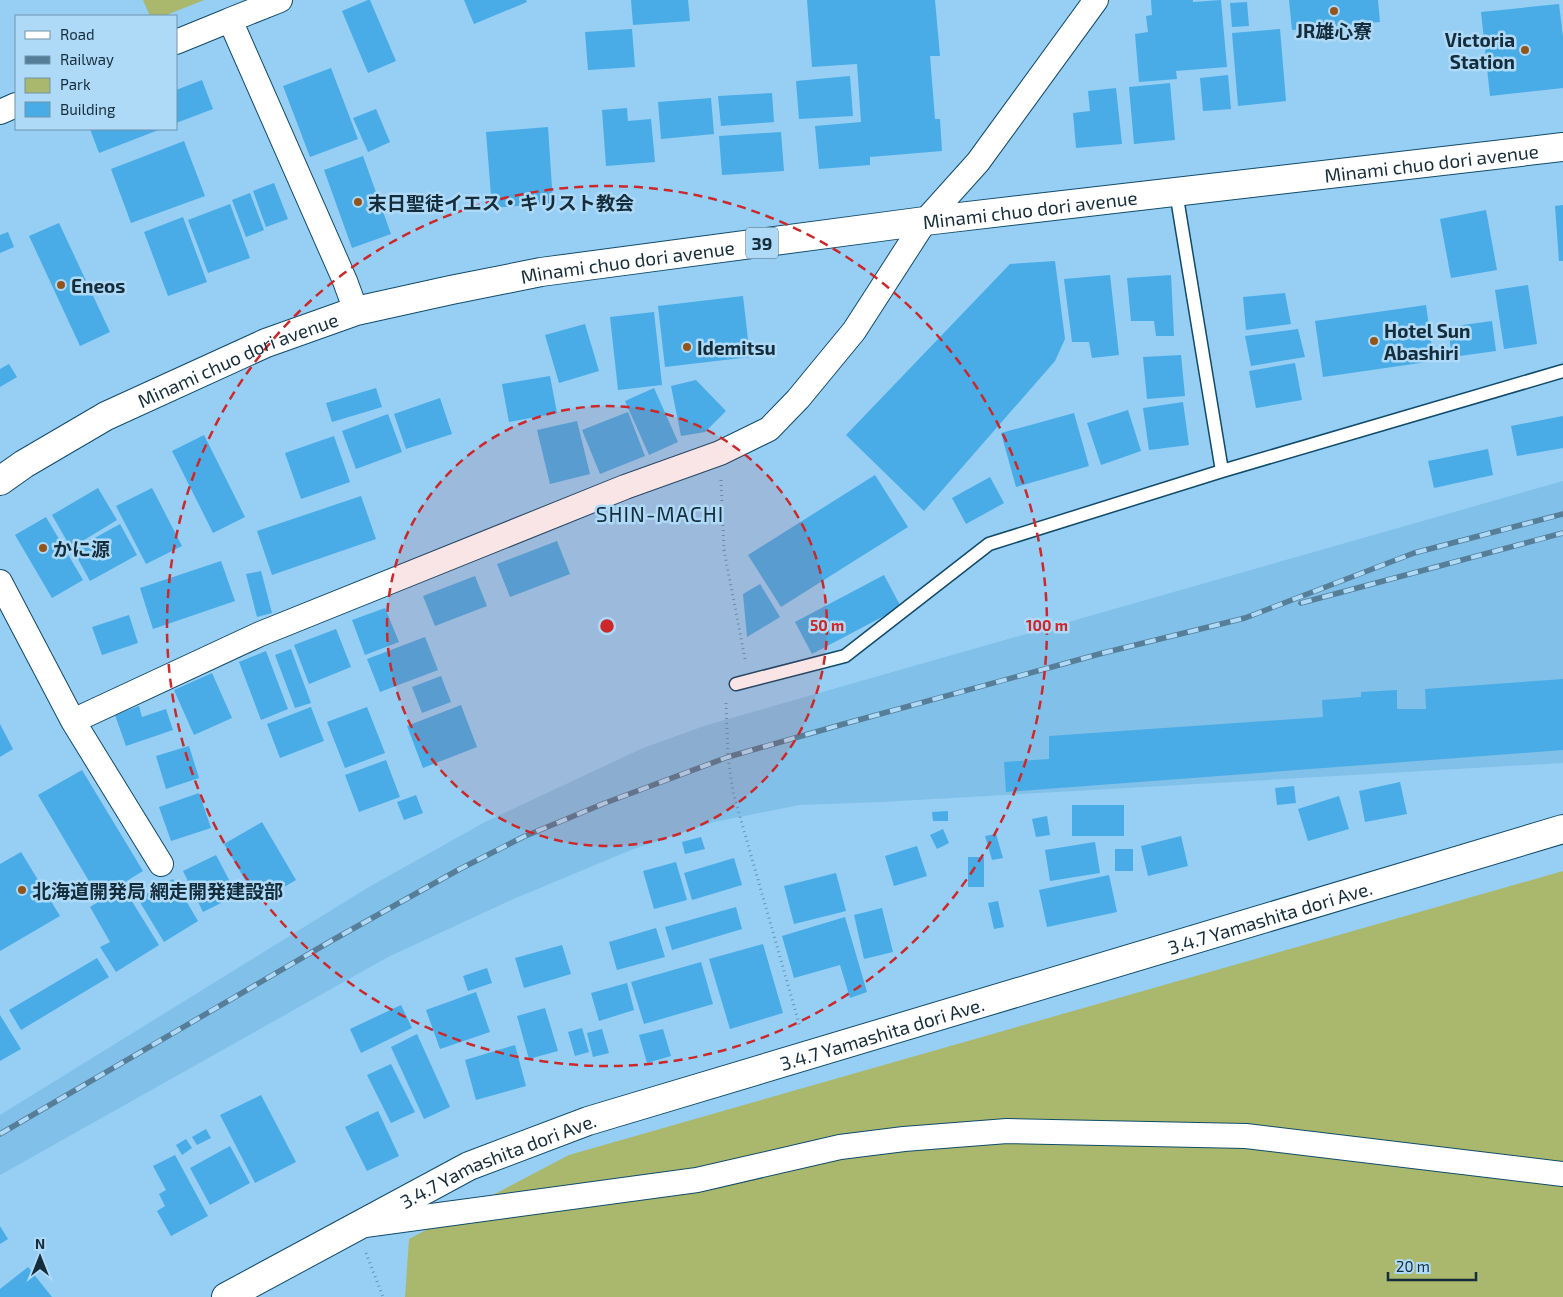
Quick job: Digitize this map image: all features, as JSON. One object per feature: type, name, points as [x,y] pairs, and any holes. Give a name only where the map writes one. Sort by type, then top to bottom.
[{"type":"main road","name":"Minami chuo dori avenue","points":[[0,480],[106,416],[266,343],[356,311],[451,290],[541,272],[926,221],[1563,147]]},
{"type":"main road","name":"3.4.7 Yamashita dori Ave.","points":[[226,1297],[469,1166],[588,1121],[1563,829]]},
{"type":"street","points":[[178,41],[280,0]]},
{"type":"street","points":[[73,721],[260,634],[625,486],[720,453],[769,429],[798,399],[854,331],[926,221],[978,162],[1096,0]]},
{"type":"street","points":[[230,20],[345,281],[356,311]]},
{"type":"street","points":[[0,112],[15,106]]},
{"type":"street","points":[[0,582],[73,721],[161,864]]},
{"type":"street","points":[[356,1226],[696,1180],[840,1147],[904,1138],[1007,1131],[1246,1136],[1563,1174]]},
{"type":"lane","points":[[1176,192],[1222,471]]},
{"type":"lane","points":[[736,684],[845,656],[989,544],[1222,471],[1563,371]]},
{"type":"path","points":[[720,453],[724,550],[748,672],[725,695],[728,757],[733,792],[807,1054]]},
{"type":"path","points":[[356,1226],[383,1297]]},
{"type":"shaded area","points":[[1563,481],[1563,763],[881,802],[799,805],[714,822],[631,850],[511,900],[388,957],[0,1175],[0,1115],[369,887],[485,822],[643,748],[707,725]]},
{"type":"green space","points":[[143,0],[204,0],[166,15],[150,15]]},
{"type":"green space","points":[[1563,871],[1563,1297],[405,1297],[409,1239],[569,1155]]},
{"type":"building","points":[[370,0],[396,61],[368,73],[342,11]]},
{"type":"building","points":[[464,0],[526,0],[527,2],[474,24]]},
{"type":"building","points":[[631,0],[688,0],[690,21],[633,25]]},
{"type":"building","points":[[807,0],[935,0],[940,56],[930,56],[935,119],[940,119],[942,151],[870,157],[870,165],[819,169],[815,126],[861,122],[857,64],[812,67]]},
{"type":"building","points":[[1151,0],[1193,0],[1193,2],[1221,0],[1227,67],[1176,71],[1177,79],[1139,82],[1135,34],[1148,32],[1146,16],[1152,15]]},
{"type":"building","name":"JR雄心寮","points":[[1289,0],[1378,0],[1380,22],[1292,30]]},
{"type":"building","points":[[1247,2],[1249,26],[1232,27],[1230,3]]},
{"type":"building","points":[[1559,4],[1563,37],[1563,88],[1490,96],[1481,12]]},
{"type":"building","points":[[632,29],[635,67],[588,70],[585,32]]},
{"type":"building","points":[[1280,29],[1286,101],[1238,106],[1232,33]]},
{"type":"building","points":[[331,68],[358,139],[310,157],[283,86]]},
{"type":"building","points":[[1228,75],[1231,109],[1203,111],[1200,78]]},
{"type":"building","points":[[850,76],[853,116],[799,119],[796,81]]},
{"type":"building","points":[[202,80],[213,109],[178,122],[178,89]]},
{"type":"building","points":[[1170,83],[1175,140],[1134,144],[1129,87]]},
{"type":"building","points":[[1116,88],[1122,144],[1076,148],[1073,113],[1090,111],[1088,91]]},
{"type":"building","points":[[772,93],[774,122],[721,126],[718,96]]},
{"type":"building","points":[[711,98],[714,134],[661,139],[658,102]]},
{"type":"building","points":[[627,108],[628,121],[651,119],[655,162],[606,166],[602,110]]},
{"type":"building","points":[[376,109],[390,142],[368,152],[353,118]]},
{"type":"building","points":[[548,127],[553,203],[492,208],[486,132]]},
{"type":"building","points":[[90,130],[158,130],[99,153]]},
{"type":"building","points":[[781,132],[784,171],[722,175],[719,136]]},
{"type":"building","points":[[184,141],[205,196],[131,223],[111,169]]},
{"type":"building","name":"末日聖徒イエス・キリスト教会","points":[[363,156],[391,234],[352,248],[324,170]]},
{"type":"building","points":[[274,183],[288,219],[266,227],[253,191]]},
{"type":"building","points":[[250,193],[264,230],[246,237],[232,200]]},
{"type":"building","points":[[230,204],[250,258],[208,273],[188,220]]},
{"type":"building","points":[[1563,205],[1563,261],[1559,261],[1555,206]]},
{"type":"building","points":[[1486,210],[1497,270],[1451,278],[1440,219]]},
{"type":"building","points":[[183,217],[207,282],[168,296],[144,232]]},
{"type":"building","points":[[59,223],[110,332],[80,346],[29,236]]},
{"type":"building","points":[[8,232],[14,247],[0,253],[0,235]]},
{"type":"building","points":[[1055,261],[1065,339],[1055,361],[924,511],[846,435],[1010,264]]},
{"type":"building","points":[[1110,275],[1119,355],[1092,358],[1089,342],[1072,342],[1064,279]]},
{"type":"building","points":[[1171,275],[1174,336],[1156,336],[1154,321],[1131,321],[1127,278]]},
{"type":"building","points":[[1528,285],[1537,344],[1504,349],[1495,290]]},
{"type":"building","points":[[1285,293],[1291,324],[1246,330],[1243,297]]},
{"type":"building","points":[[743,296],[750,357],[665,367],[658,306]]},
{"type":"building","name":"Hotel Sun Abashiri","points":[[1426,305],[1434,361],[1323,377],[1315,321]]},
{"type":"building","points":[[654,312],[662,385],[618,390],[610,317]]},
{"type":"building","points":[[1492,321],[1496,351],[1452,357],[1448,327]]},
{"type":"building","points":[[585,324],[599,371],[559,383],[545,335]]},
{"type":"building","points":[[1298,329],[1305,357],[1251,366],[1245,336]]},
{"type":"building","points":[[1181,355],[1185,396],[1147,399],[1143,357]]},
{"type":"building","points":[[1295,363],[1302,400],[1256,408],[1249,371]]},
{"type":"building","points":[[9,364],[17,377],[0,387],[0,369]]},
{"type":"building","points":[[550,376],[557,413],[509,422],[502,384]]},
{"type":"building","points":[[696,380],[726,411],[705,432],[681,436],[671,386]]},
{"type":"building","points":[[376,388],[382,407],[332,422],[326,403]]},
{"type":"building","points":[[654,388],[678,442],[649,455],[625,401]]},
{"type":"building","points":[[440,398],[452,434],[406,449],[394,414]]},
{"type":"building","points":[[1183,402],[1189,445],[1149,450],[1143,408]]},
{"type":"building","points":[[1128,410],[1141,451],[1101,465],[1087,423]]},
{"type":"building","points":[[628,412],[645,456],[600,474],[582,430]]},
{"type":"building","points":[[1074,413],[1089,466],[1016,487],[1001,433]]},
{"type":"building","points":[[388,414],[402,452],[356,469],[342,431]]},
{"type":"building","points":[[1563,416],[1563,448],[1517,456],[1511,426]]},
{"type":"building","points":[[577,421],[590,474],[550,484],[537,430]]},
{"type":"building","points":[[204,435],[245,517],[213,533],[172,451]]},
{"type":"building","points":[[334,436],[350,482],[301,499],[285,453]]},
{"type":"building","points":[[1488,449],[1493,475],[1434,488],[1428,461]]},
{"type":"building","points":[[875,475],[908,527],[781,607],[748,555]]},
{"type":"building","points":[[990,477],[1004,503],[966,524],[952,498]]},
{"type":"building","points":[[98,488],[117,520],[71,548],[52,515]]},
{"type":"building","points":[[152,488],[182,546],[146,564],[116,506]]},
{"type":"building","points":[[361,496],[376,539],[272,575],[257,531]]},
{"type":"building","points":[[46,517],[83,580],[52,598],[15,535]]},
{"type":"building","points":[[120,524],[137,555],[90,581],[73,550]]},
{"type":"building","points":[[557,541],[570,574],[510,597],[497,564]]},
{"type":"building","points":[[221,561],[235,601],[153,629],[140,588]]},
{"type":"building","points":[[261,571],[272,613],[257,617],[246,574]]},
{"type":"building","points":[[884,575],[901,607],[812,654],[795,622]]},
{"type":"building","points":[[475,576],[487,606],[435,626],[423,596]]},
{"type":"building","points":[[760,584],[780,617],[747,637],[743,594]]},
{"type":"building","points":[[385,608],[399,642],[365,655],[352,620]]},
{"type":"building","points":[[129,615],[138,643],[102,655],[92,627]]},
{"type":"building","points":[[336,629],[351,667],[309,684],[294,645]]},
{"type":"building","points":[[425,637],[438,670],[380,692],[367,659]]},
{"type":"building","points":[[291,649],[311,703],[295,708],[275,655]]},
{"type":"building","points":[[266,651],[288,709],[261,720],[239,662]]},
{"type":"building","points":[[212,673],[232,718],[194,735],[174,690]]},
{"type":"building","points":[[441,676],[451,702],[422,713],[412,687]]},
{"type":"building","points":[[1563,679],[1563,750],[1006,792],[1004,762],[1049,759],[1049,736],[1323,717],[1322,700],[1361,697],[1361,692],[1397,690],[1397,709],[1426,709],[1425,689]]},
{"type":"building","points":[[461,705],[477,747],[423,768],[407,726]]},
{"type":"building","points":[[139,706],[142,717],[166,709],[173,730],[126,746],[115,715]]},
{"type":"building","points":[[311,707],[324,741],[280,758],[267,724]]},
{"type":"building","points":[[367,707],[385,753],[345,768],[327,722]]},
{"type":"building","points":[[0,724],[13,749],[0,757]]},
{"type":"building","points":[[189,746],[199,778],[166,789],[156,756]]},
{"type":"building","points":[[386,760],[400,797],[359,812],[345,775]]},
{"type":"building","points":[[82,770],[143,871],[99,898],[38,795]]},
{"type":"building","points":[[1400,782],[1407,814],[1365,822],[1359,791]]},
{"type":"building","points":[[1294,786],[1296,803],[1277,805],[1275,788]]},
{"type":"building","points":[[199,793],[211,828],[171,841],[159,807]]},
{"type":"building","points":[[416,795],[423,813],[404,820],[397,802]]},
{"type":"building","points":[[1339,796],[1349,829],[1308,841],[1298,809]]},
{"type":"building","points":[[1072,805],[1124,805],[1124,836],[1072,836]]},
{"type":"building","points":[[948,811],[948,821],[933,821],[932,812]]},
{"type":"building","points":[[1047,816],[1050,835],[1036,837],[1032,819]]},
{"type":"building","points":[[262,822],[296,880],[258,902],[224,844]]},
{"type":"building","points":[[943,829],[949,843],[937,849],[930,835]]},
{"type":"building","points":[[996,834],[1003,858],[992,860],[985,836]]},
{"type":"building","points":[[1181,836],[1188,866],[1148,876],[1141,846]]},
{"type":"building","points":[[701,837],[705,849],[685,854],[682,842]]},
{"type":"building","points":[[1095,842],[1100,873],[1050,881],[1045,850]]},
{"type":"building","points":[[917,846],[927,876],[894,886],[885,856]]},
{"type":"building","points":[[1115,849],[1133,849],[1133,871],[1115,871]]},
{"type":"building","name":"北海道開発局 網走開発建設部","points":[[21,852],[60,916],[0,951],[0,864]]},
{"type":"building","points":[[216,855],[237,895],[203,912],[183,871]]},
{"type":"building","points":[[968,857],[984,857],[984,887],[968,887]]},
{"type":"building","points":[[734,858],[742,885],[692,900],[684,873]]},
{"type":"building","points":[[676,862],[687,900],[654,909],[643,871]]},
{"type":"building","points":[[836,873],[846,911],[794,924],[784,886]]},
{"type":"building","points":[[1109,875],[1117,912],[1047,927],[1039,890]]},
{"type":"building","points":[[173,879],[198,921],[164,942],[138,899]]},
{"type":"building","points":[[123,887],[159,945],[116,972],[100,947],[110,942],[90,907]]},
{"type":"building","points":[[998,901],[1004,927],[994,929],[988,903]]},
{"type":"building","points":[[736,907],[742,929],[672,950],[665,927]]},
{"type":"building","points":[[882,908],[893,952],[864,959],[854,915]]},
{"type":"building","points":[[845,917],[867,992],[850,998],[840,965],[794,978],[782,936]]},
{"type":"building","points":[[656,928],[665,957],[617,970],[609,942]]},
{"type":"building","points":[[763,944],[783,1013],[730,1029],[709,959]]},
{"type":"building","points":[[562,945],[571,974],[524,988],[515,958]]},
{"type":"building","points":[[97,958],[109,977],[21,1030],[9,1010]]},
{"type":"building","points":[[701,962],[713,1004],[644,1024],[631,982]]},
{"type":"building","points":[[487,968],[492,983],[468,991],[463,976]]},
{"type":"building","points":[[627,983],[634,1010],[599,1021],[591,993]]},
{"type":"building","points":[[476,992],[490,1032],[440,1049],[426,1010]]},
{"type":"building","points":[[401,1005],[412,1028],[361,1053],[350,1029]]},
{"type":"building","points":[[545,1008],[558,1051],[529,1059],[517,1016]]},
{"type":"building","points":[[0,1015],[21,1049],[0,1061]]},
{"type":"building","points":[[582,1028],[589,1052],[575,1056],[568,1032]]},
{"type":"building","points":[[602,1029],[609,1053],[593,1057],[587,1033]]},
{"type":"building","points":[[663,1029],[671,1056],[647,1063],[639,1035]]},
{"type":"building","points":[[417,1034],[450,1107],[424,1119],[391,1047]]},
{"type":"building","points":[[515,1045],[526,1086],[476,1100],[465,1060]]},
{"type":"building","points":[[391,1064],[415,1112],[391,1123],[367,1075]]},
{"type":"building","points":[[261,1095],[296,1162],[255,1183],[220,1115]]},
{"type":"building","points":[[378,1111],[399,1156],[367,1171],[345,1127]]},
{"type":"building","points":[[206,1129],[211,1138],[197,1145],[192,1137]]},
{"type":"building","points":[[186,1139],[192,1148],[182,1155],[176,1145]]},
{"type":"building","points":[[230,1146],[250,1183],[210,1205],[190,1168]]},
{"type":"building","points":[[175,1155],[208,1216],[171,1236],[157,1211],[165,1206],[159,1194],[166,1190],[153,1166]]},
{"type":"building","points":[[0,1226],[8,1239],[0,1244]]},
{"type":"building","points":[[28,1267],[52,1297],[0,1297],[0,1289]]},
{"type":"railway","points":[[0,1134],[331,941],[458,870],[523,837],[605,803],[728,757],[1103,653],[1245,618],[1414,553],[1563,514]]},
{"type":"railway","points":[[1301,603],[1563,533]]},
{"type":"place","name":"JR雄心寮","points":[[1334,11]]},
{"type":"place","name":"Victoria Station","points":[[1525,50]]},
{"type":"place","name":"末日聖徒イエス・キリスト教会","points":[[358,202]]},
{"type":"place","name":"Eneos","points":[[61,285]]},
{"type":"place","name":"Hotel Sun Abashiri","points":[[1374,341]]},
{"type":"place","name":"Idemitsu","points":[[687,347]]},
{"type":"place","name":"かに源","points":[[43,548]]},
{"type":"place","name":"北海道開発局 網走開発建設部","points":[[22,890]]},
{"type":"district","name":"SHIN-MACHI","points":[[660,513]]}]
